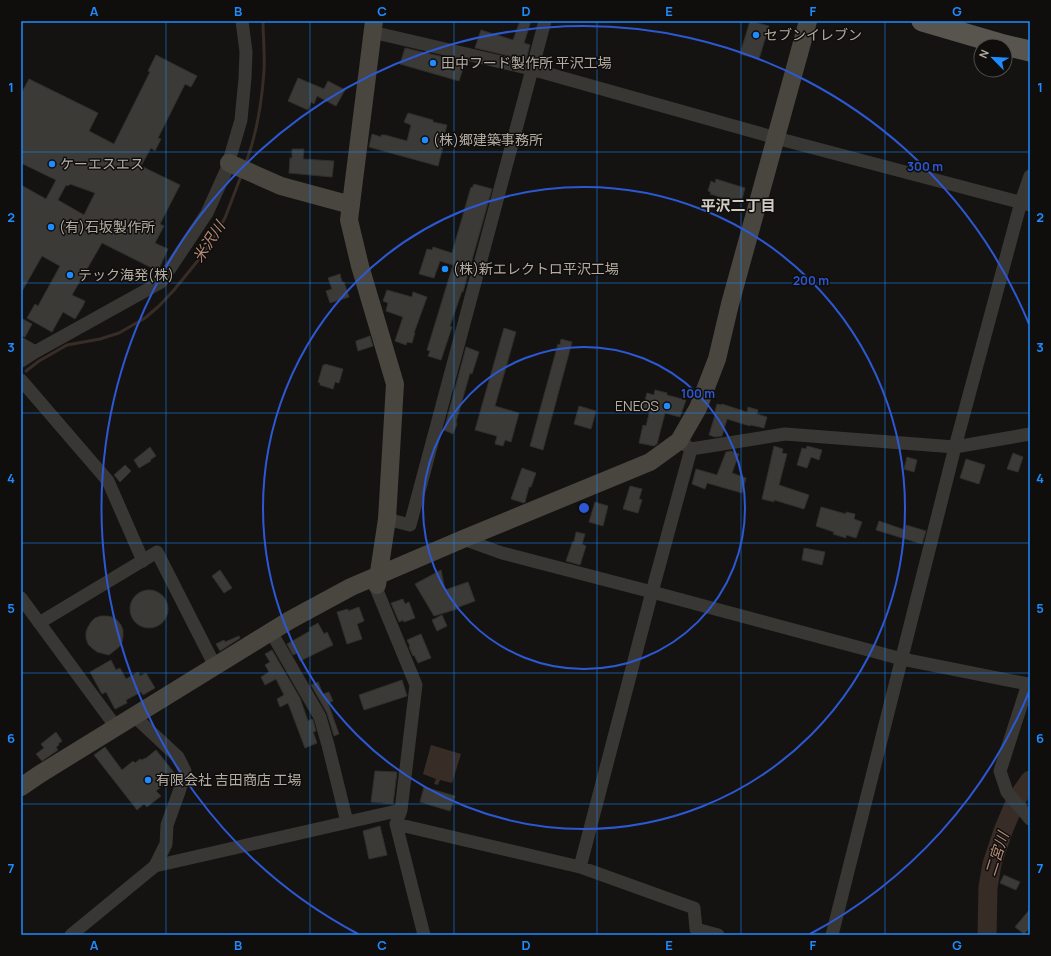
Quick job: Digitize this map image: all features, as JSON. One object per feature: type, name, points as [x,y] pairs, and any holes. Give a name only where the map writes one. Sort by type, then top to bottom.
[{"type":"main road","points":[[21,787],[290,620],[351,587],[377,582],[463,540],[650,462],[685,445],[717,359],[730,304],[808,21]]},
{"type":"main road","points":[[922,21],[1030,51]]},
{"type":"main road","points":[[373,26],[349,220],[360,266],[395,384],[386,519],[377,582]]},
{"type":"main road","points":[[228,163],[281,186],[351,205]]},
{"type":"street","points":[[21,361],[161,282],[207,213],[226,171],[241,120],[246,52],[242,21]]},
{"type":"street","points":[[386,519],[410,525],[544,21]]},
{"type":"street","points":[[373,26],[776,138],[1026,204]]},
{"type":"street","points":[[832,935],[955,447],[1026,204],[1030,176]]},
{"type":"street","points":[[21,344],[35,352]]},
{"type":"street","points":[[21,380],[108,481],[143,561]]},
{"type":"street","points":[[580,868],[652,592],[685,445],[785,434],[955,447],[1030,434]]},
{"type":"street","points":[[463,540],[502,553],[902,659],[1028,684],[1000,772],[1007,792],[1030,818]]},
{"type":"street","points":[[40,623],[158,552],[215,666]]},
{"type":"street","points":[[377,582],[416,685],[401,810],[396,824],[424,935]]},
{"type":"street","points":[[21,598],[116,727]]},
{"type":"street","points":[[271,632],[320,717],[347,822]]},
{"type":"street","points":[[71,935],[155,866],[166,844],[167,825],[185,771],[178,757],[134,716]]},
{"type":"street","points":[[155,866],[401,810]]},
{"type":"street","points":[[396,824],[580,868],[694,908],[696,929],[718,935]]},
{"type":"shaded area","points":[[431,745],[461,754],[452,783],[440,780],[438,785],[434,784],[436,779],[423,774]]},
{"type":"building","points":[[520,21],[531,21],[524,43],[530,45],[526,60],[475,48],[481,30],[513,40]]},
{"type":"building","points":[[750,21],[769,26],[759,59],[740,54]]},
{"type":"building","name":"田中フード製作所 平沢工場","points":[[405,48],[465,62],[459,81],[400,64]]},
{"type":"building","name":"ケーエスエス","points":[[156,55],[197,76],[191,87],[185,84],[158,138],[161,139],[155,151],[151,148],[141,166],[180,185],[160,224],[164,226],[155,243],[168,249],[158,271],[102,243],[72,295],[85,301],[83,306],[75,319],[63,312],[52,332],[27,318],[35,304],[38,306],[60,266],[42,256],[21,293],[21,185],[46,199],[56,180],[21,163],[21,94],[29,79],[98,113],[89,131],[114,144],[150,72],[148,71]],"holes":[[[70,184],[95,193],[84,215],[58,200],[66,185],[68,186]]]},
{"type":"building","points":[[298,78],[324,89],[328,81],[345,90],[336,106],[317,96],[314,104],[311,102],[308,110],[288,101]]},
{"type":"building","name":"(株)郷建築事務所","points":[[408,113],[433,120],[433,122],[447,125],[438,166],[369,147],[372,134],[381,137],[381,135],[385,135],[407,141],[411,125],[404,122]]},
{"type":"building","points":[[292,149],[304,149],[303,159],[334,161],[332,177],[289,173]]},
{"type":"building","points":[[716,179],[745,188],[741,203],[710,194],[711,192],[708,191],[711,181],[715,183]]},
{"type":"building","points":[[474,184],[492,189],[463,292],[462,291],[450,326],[452,327],[441,360],[428,356],[430,351],[427,350],[453,265],[440,261],[434,278],[419,274],[427,249],[432,250],[433,247],[452,253],[471,187],[472,188]]},
{"type":"building","points":[[340,274],[349,297],[330,303],[326,291],[332,289],[328,278]]},
{"type":"building","points":[[387,290],[412,297],[413,292],[427,297],[412,343],[407,342],[406,345],[395,341],[403,317],[386,311],[388,303],[383,301]]},
{"type":"building","points":[[21,318],[32,324],[25,337],[21,336]]},
{"type":"building","points":[[504,328],[516,332],[495,406],[519,413],[511,442],[505,440],[503,446],[495,444],[497,436],[475,430]]},
{"type":"building","points":[[370,336],[373,346],[358,351],[356,341]]},
{"type":"building","points":[[561,339],[572,342],[543,450],[530,446],[558,344],[560,345]]},
{"type":"building","points":[[466,347],[479,352],[472,374],[470,373],[453,434],[444,430]]},
{"type":"building","points":[[325,364],[343,369],[339,383],[335,382],[333,389],[320,385],[318,382],[323,365]]},
{"type":"building","points":[[655,390],[686,400],[680,417],[665,413],[657,444],[654,446],[639,443],[643,425],[646,426],[650,410],[643,408],[647,393],[654,395]]},
{"type":"building","points":[[717,404],[722,404],[747,412],[748,407],[758,410],[757,414],[767,417],[764,428],[750,426],[727,419],[722,436],[715,437],[709,435]]},
{"type":"building","points":[[579,406],[596,411],[591,429],[574,424]]},
{"type":"building","points":[[774,446],[783,449],[782,453],[787,454],[779,485],[809,495],[804,509],[774,500],[774,502],[762,499]]},
{"type":"building","points":[[807,446],[822,450],[819,460],[811,457],[807,468],[797,465],[802,448],[806,449]]},
{"type":"building","points":[[150,447],[156,456],[150,460],[151,461],[139,468],[134,460]]},
{"type":"building","points":[[731,451],[739,454],[732,473],[746,478],[742,493],[707,483],[705,489],[692,484],[696,469],[717,475],[726,452]]},
{"type":"building","points":[[1013,453],[1023,457],[1018,472],[1007,469]]},
{"type":"building","points":[[907,457],[917,460],[914,472],[904,469]]},
{"type":"building","points":[[966,459],[985,465],[979,484],[960,478]]},
{"type":"building","points":[[125,465],[131,471],[120,482],[114,475]]},
{"type":"building","points":[[522,468],[536,473],[531,487],[529,487],[524,503],[511,499]]},
{"type":"building","points":[[630,486],[642,489],[639,499],[642,500],[638,513],[623,509]]},
{"type":"building","points":[[595,502],[608,506],[603,526],[589,522]]},
{"type":"building","points":[[821,507],[846,514],[846,512],[855,514],[854,519],[862,522],[856,538],[846,535],[846,538],[816,526]]},
{"type":"building","points":[[879,521],[905,530],[906,525],[926,531],[922,544],[876,530]]},
{"type":"building","points":[[576,532],[585,534],[582,544],[586,546],[580,565],[566,561],[573,541],[574,542]]},
{"type":"building","points":[[804,548],[825,552],[822,565],[802,560]]},
{"type":"building","points":[[220,570],[232,588],[224,593],[212,576]]},
{"type":"building","points":[[441,570],[445,590],[468,582],[475,601],[456,608],[457,609],[434,616],[415,584]]},
{"type":"building","points":[[149,590],[159,593],[165,599],[168,609],[165,619],[159,625],[149,628],[139,625],[133,619],[130,609],[133,599],[139,593]]},
{"type":"building","points":[[403,599],[405,604],[409,602],[415,618],[404,622],[403,620],[399,622],[391,603]]},
{"type":"building","points":[[359,607],[364,621],[357,624],[362,639],[347,644],[337,612],[348,609],[348,611]]},
{"type":"building","points":[[442,615],[447,626],[437,631],[432,620]]},
{"type":"building","points":[[101,616],[112,617],[117,620],[123,630],[122,642],[119,647],[109,655],[97,652],[88,644],[86,638],[86,632],[91,622],[95,618]]},
{"type":"building","points":[[318,623],[324,634],[327,632],[333,645],[300,661],[297,653],[293,655],[287,644],[310,631],[309,628]]},
{"type":"building","points":[[421,634],[431,658],[418,663],[414,655],[413,656],[407,640]]},
{"type":"building","points":[[239,636],[240,638],[220,651],[216,644],[224,640],[225,642]]},
{"type":"building","points":[[272,650],[300,698],[308,721],[313,720],[316,731],[313,732],[317,743],[305,748],[288,703],[280,707],[277,699],[284,695],[276,679],[265,685],[261,677],[269,672],[265,665],[270,662],[265,654]]},
{"type":"building","points":[[111,660],[116,670],[120,668],[126,679],[138,672],[140,676],[146,673],[155,688],[143,695],[141,692],[126,700],[127,703],[115,709],[106,692],[102,694],[90,672]]},
{"type":"building","points":[[402,680],[407,696],[364,710],[359,695]]},
{"type":"building","points":[[318,682],[323,694],[329,692],[333,701],[328,703],[339,734],[334,736],[327,713],[311,685]]},
{"type":"building","points":[[56,732],[62,741],[56,747],[58,750],[42,761],[36,754],[44,748],[41,744]]},
{"type":"building","name":"有限会社 吉田商店 工場","points":[[105,747],[122,770],[133,761],[135,763],[140,759],[145,759],[156,750],[176,775],[156,791],[161,796],[147,807],[144,804],[137,810],[94,755]]},
{"type":"building","points":[[375,771],[397,772],[393,804],[371,802]]},
{"type":"building","points":[[424,787],[455,796],[450,811],[420,802]]},
{"type":"building","points":[[380,826],[387,855],[369,859],[363,831]]},
{"type":"building","points":[[1004,875],[1020,882],[1016,890],[1000,883]]},
{"type":"building","points":[[1030,909],[1030,928],[1024,934],[1015,927]]},
{"type":"waterway","name":"米沢川","points":[[245,165],[255,131],[262,94],[264,65],[263,21]]},
{"type":"waterway","name":"米沢川","points":[[26,371],[39,361],[67,345],[100,339],[119,333],[145,318],[159,306],[204,253],[225,218],[241,176]]},
{"type":"waterway","name":"二宮川","points":[[987,935],[988,887],[992,864],[1003,831],[1016,800],[1030,780]]},
{"type":"place","name":"セブンイレブン","points":[[756,35]]},
{"type":"place","name":"田中フード製作所 平沢工場","points":[[433,63]]},
{"type":"place","name":"(株)郷建築事務所","points":[[425,140]]},
{"type":"place","name":"ケーエスエス","points":[[52,164]]},
{"type":"place","name":"(有)石坂製作所","points":[[51,227]]},
{"type":"place","name":"(株)新エレクトロ平沢工場","points":[[445,269]]},
{"type":"place","name":"テック海発(株)","points":[[70,275]]},
{"type":"place","name":"ENEOS","points":[[667,406]]},
{"type":"place","name":"有限会社 吉田商店 工場","points":[[148,780]]},
{"type":"district","name":"平沢二丁目","points":[[738,206]]}]
